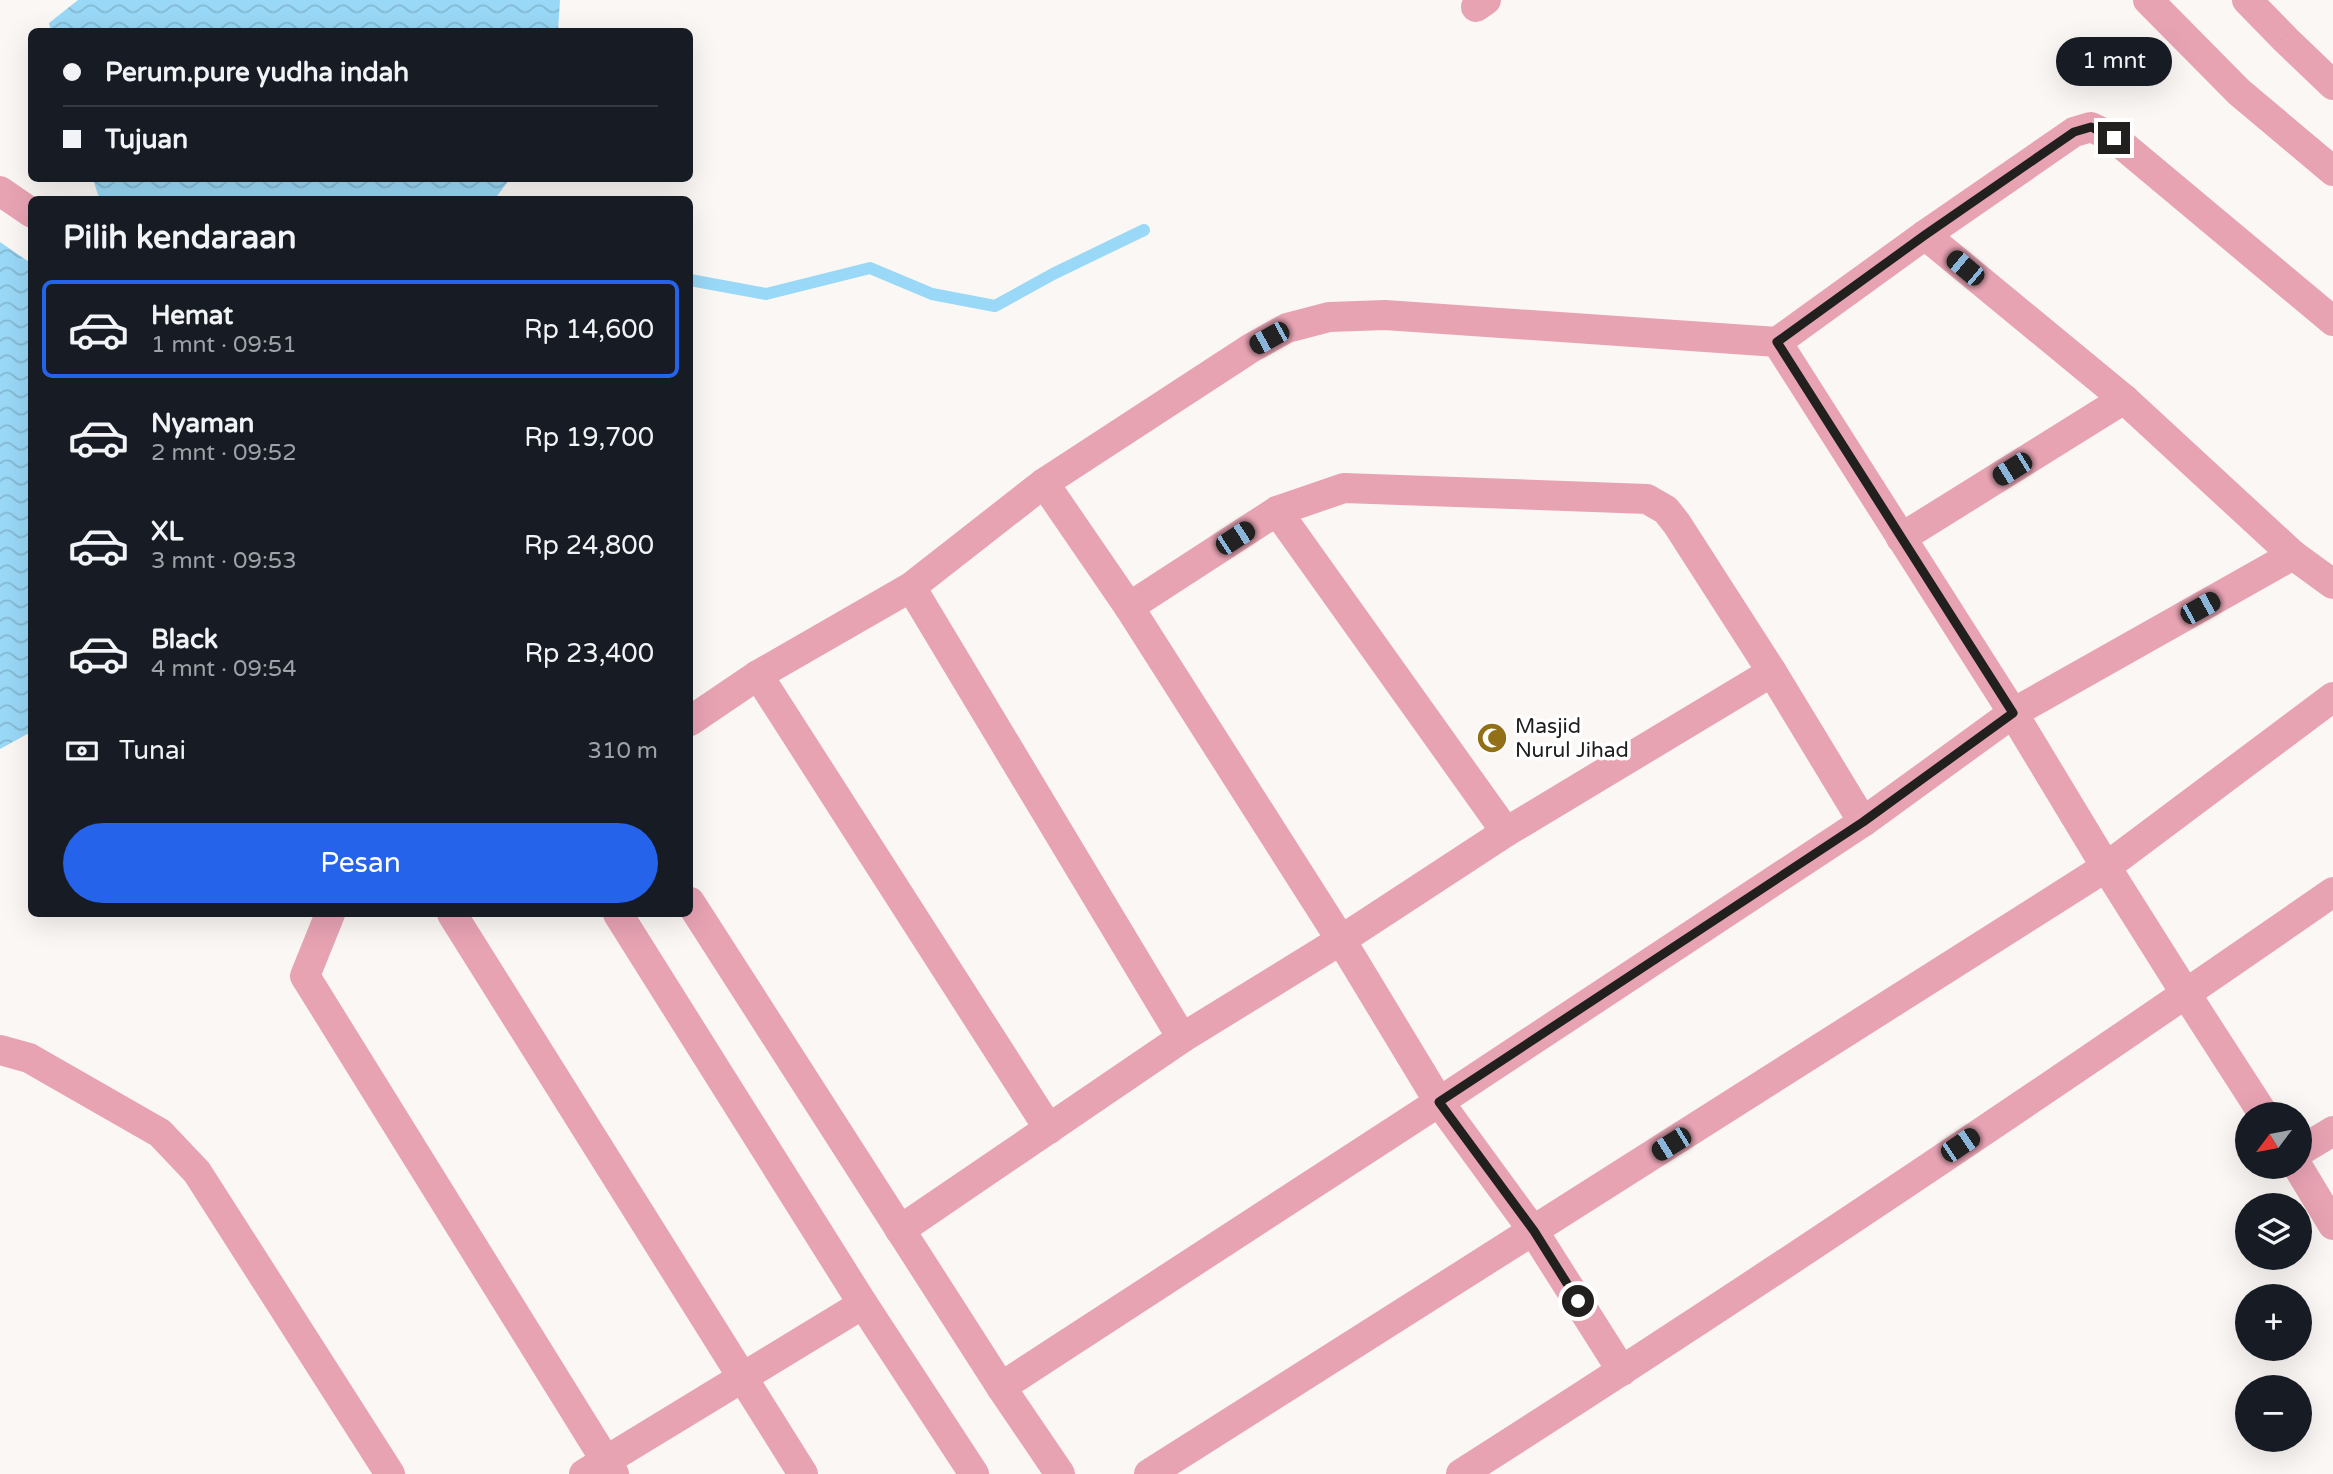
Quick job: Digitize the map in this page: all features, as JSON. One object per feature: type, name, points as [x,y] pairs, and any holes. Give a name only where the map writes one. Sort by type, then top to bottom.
[{"type":"street","points":[[2148,0],[2239,92],[2331,168]]},
{"type":"street","points":[[2247,0],[2333,85]]},
{"type":"street","points":[[693,719],[758,675],[911,587],[1044,483],[1251,348],[1287,328],[1329,317],[1385,315],[1777,342],[2074,132],[2091,127],[2114,138],[2333,321]]},
{"type":"street","points":[[0,191],[28,210]]},
{"type":"street","points":[[1925,235],[2124,399],[2293,555],[2333,584]]},
{"type":"street","points":[[1777,342],[2256,1102]]},
{"type":"street","points":[[1901,538],[2124,399]]},
{"type":"street","points":[[1044,483],[1129,607],[1341,940],[1439,1102],[1534,1231],[1622,1371]]},
{"type":"street","points":[[1129,607],[1277,511],[1344,488],[1647,499],[1666,510],[1677,524],[1772,672],[1863,822]]},
{"type":"street","points":[[1277,511],[1506,832]]},
{"type":"street","points":[[1001,1387],[1863,822],[2013,713],[2293,555]]},
{"type":"street","points":[[911,587],[1182,1038]]},
{"type":"street","points":[[900,1230],[1182,1038],[1341,940],[1506,832],[1772,672]]},
{"type":"street","points":[[758,675],[1049,1129]]},
{"type":"street","points":[[1149,1474],[2106,867],[2333,697]]},
{"type":"street","points":[[1461,1474],[1622,1371],[2186,994],[2333,892]]},
{"type":"street","points":[[693,907],[1001,1387],[1060,1474]]},
{"type":"street","points":[[329,917],[305,976],[601,1470],[742,1378],[863,1304]]},
{"type":"street","points":[[454,917],[803,1474]]},
{"type":"street","points":[[620,917],[863,1304],[974,1474]]},
{"type":"street","points":[[0,1050],[29,1058],[160,1133],[197,1172],[390,1474]]},
{"type":"street","points":[[2312,1144],[2333,1131]]},
{"type":"street","points":[[2306,1180],[2333,1225]]},
{"type":"water","points":[[78,0],[560,0],[558,28],[50,28],[49,23]]},
{"type":"water","points":[[94,182],[508,182],[497,196],[98,195]]},
{"type":"water","points":[[0,242],[28,261],[28,734],[0,749]]},
{"type":"waterway","points":[[693,281],[766,294],[870,268],[932,294],[995,306],[1053,274],[1144,230]]},
{"type":"place","name":"Masjid Nurul Jihad","points":[[1492,738]]},
{"type":"route","points":[[1578,1301],[1534,1231],[1439,1102],[1863,822],[2013,713],[1777,342],[2074,132],[2091,127],[2114,138]]}]
